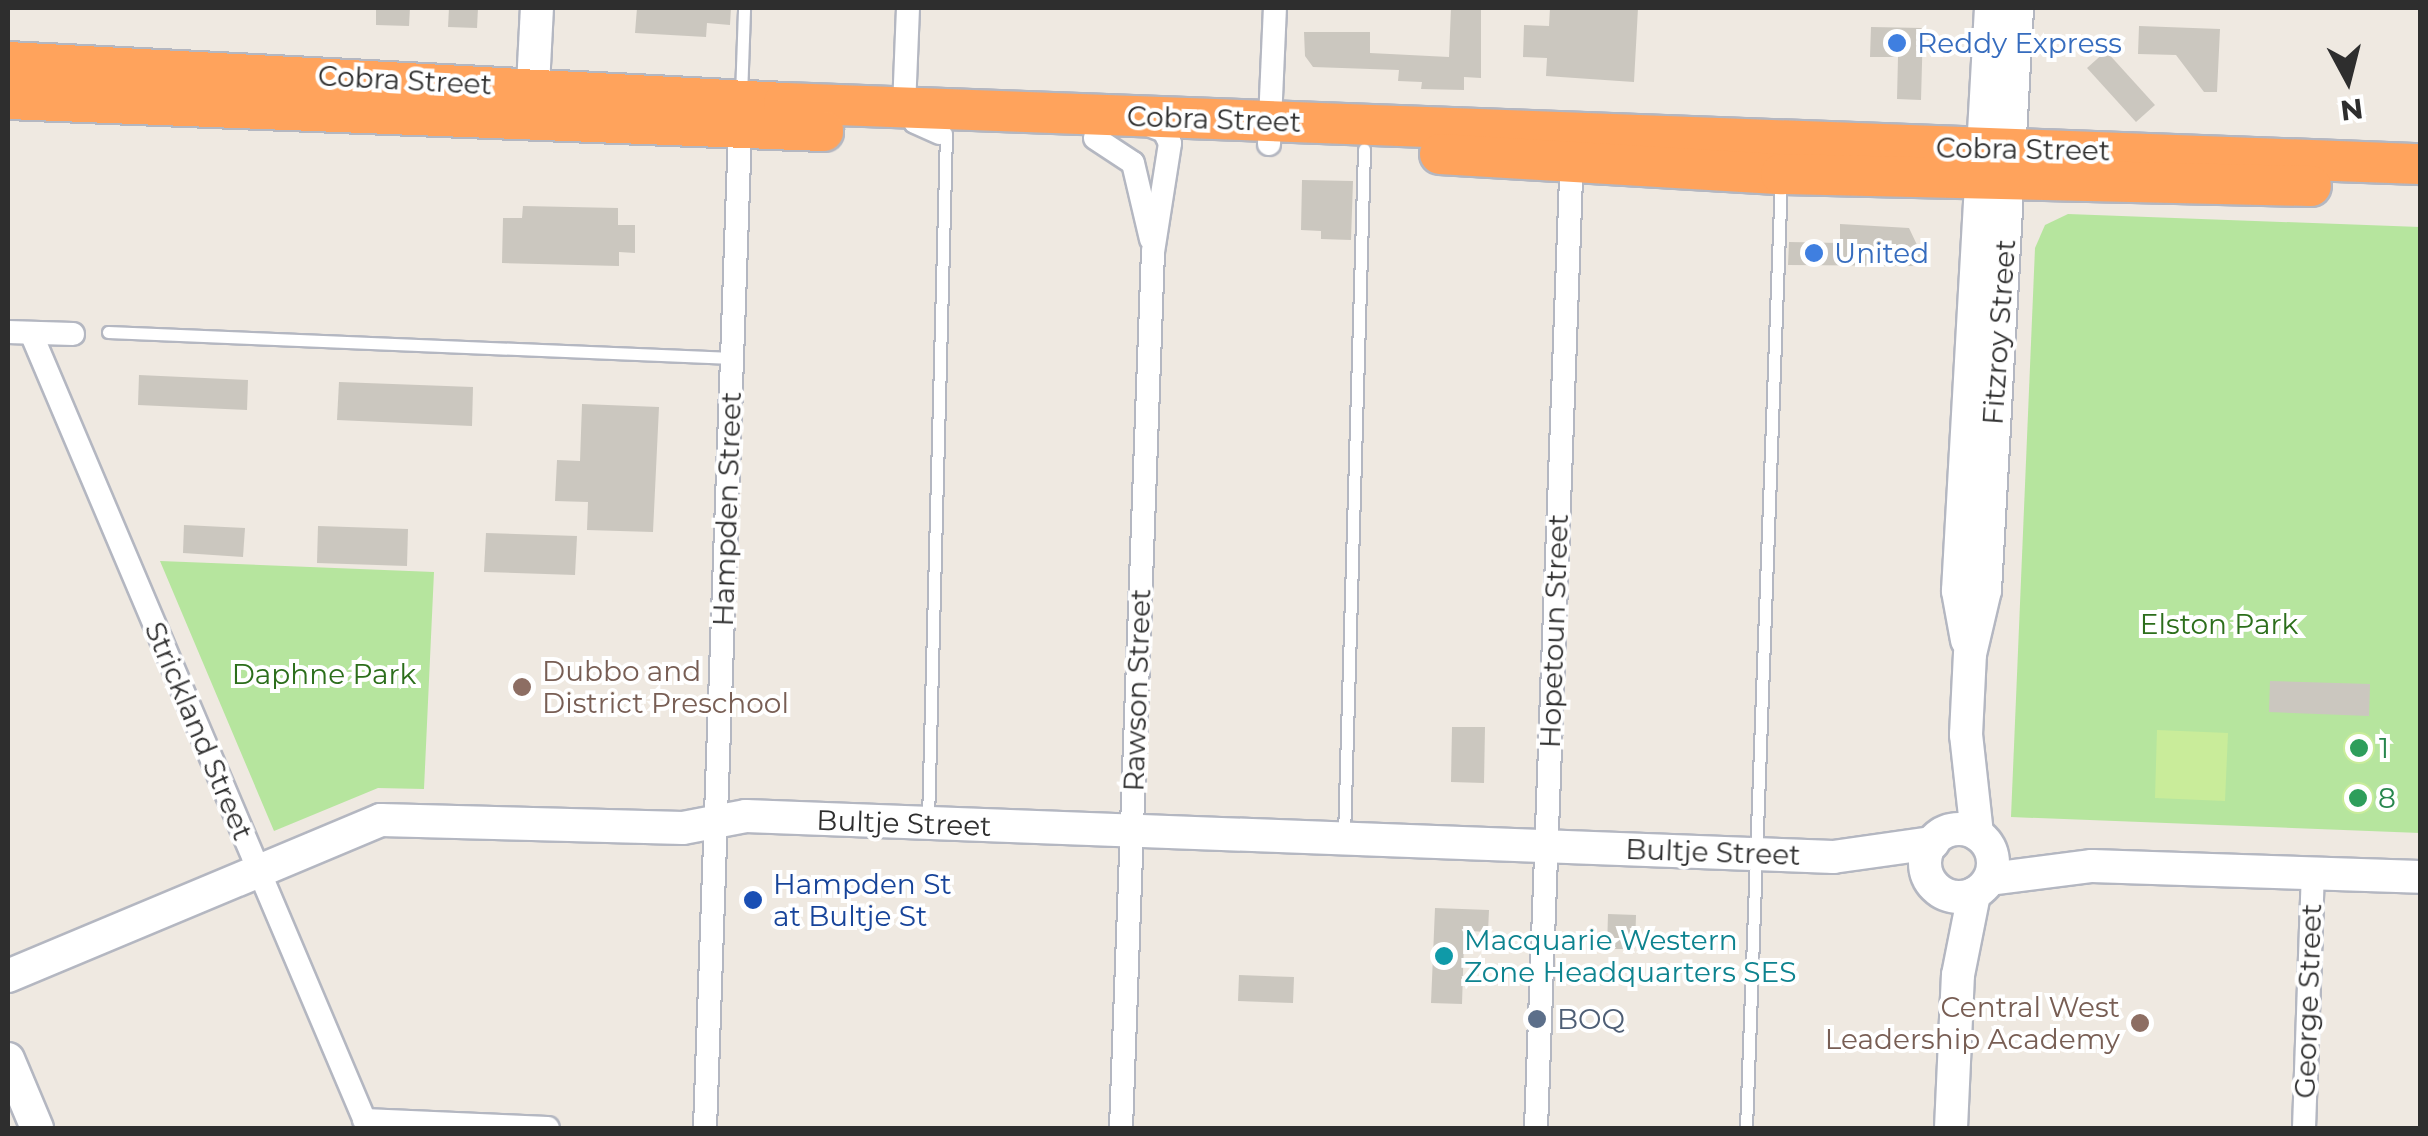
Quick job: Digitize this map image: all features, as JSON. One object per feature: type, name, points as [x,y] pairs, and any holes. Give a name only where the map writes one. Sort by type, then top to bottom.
[{"type":"highway","name":"Cobra Street","points":[[8,62],[533,86]]},
{"type":"highway","points":[[533,86],[555,112],[598,107]]},
{"type":"highway","name":"Cobra Street","points":[[8,99],[598,107],[943,133],[1088,126],[1170,143],[1270,132],[1364,149],[1572,149],[1781,174],[1994,164],[2420,164]]},
{"type":"highway","name":"Cobra Street","points":[[740,115],[784,103],[904,106],[1088,126],[1994,164],[2420,189]]},
{"type":"street","points":[[533,86],[537,8]]},
{"type":"street","points":[[908,8],[904,106],[915,122],[943,133]]},
{"type":"street","points":[[1270,132],[1275,8]]},
{"type":"street","name":"Fitzroy Street","points":[[1991,8],[1994,164]]},
{"type":"street","name":"Fitzroy Street","points":[[1966,735],[1936,839],[1926,858],[1959,887],[1983,840],[1966,735],[1970,654],[1958,591],[1994,164],[2018,8]]},
{"type":"street","name":"Hampden Street","points":[[705,1128],[740,115]]},
{"type":"street","name":"Rawson Street","points":[[1088,126],[1133,163],[1153,252]]},
{"type":"street","name":"Rawson Street","points":[[1121,1128],[1153,252],[1170,143]]},
{"type":"street","name":"Hopetoun Street","points":[[1536,1128],[1572,149]]},
{"type":"street","points":[[19,333],[73,334]]},
{"type":"street","name":"Strickland Street","points":[[19,333],[366,1124]]},
{"type":"street","name":"Bultje Street","points":[[8,976],[380,820],[681,828],[746,816],[1833,856],[1936,839],[1958,829],[1983,840],[2092,866]]},
{"type":"street","name":"Bultje Street","points":[[1833,856],[1959,887],[2092,866],[2420,877]]},
{"type":"street","name":"George Street","points":[[2304,1128],[2313,873]]},
{"type":"street","points":[[1951,1128],[1959,887]]},
{"type":"street","points":[[8,1058],[37,1128]]},
{"type":"street","points":[[366,1124],[548,1128]]},
{"type":"lane","points":[[740,115],[744,8]]},
{"type":"lane","points":[[928,824],[943,133]]},
{"type":"lane","points":[[1344,840],[1364,149]]},
{"type":"lane","points":[[1746,1128],[1753,854],[1781,174]]},
{"type":"lane","points":[[108,332],[732,358]]},
{"type":"green space","name":"Elston Park","points":[[2068,214],[2420,227],[2420,833],[2011,817],[2035,248],[2045,225]]},
{"type":"green space","name":"Daphne Park","points":[[160,561],[434,572],[424,789],[378,788],[274,831]]},
{"type":"green space","points":[[2157,730],[2228,733],[2225,801],[2155,798]]},
{"type":"green space","name":"1","points":[[2359,732],[2370,737],[2375,748],[2370,759],[2359,764],[2348,759],[2343,748],[2348,737]]},
{"type":"green space","name":"8","points":[[2358,782],[2369,787],[2374,798],[2369,809],[2358,814],[2347,809],[2342,798],[2347,787]]},
{"type":"building","points":[[376,8],[410,8],[409,26],[376,25]]},
{"type":"building","points":[[449,8],[478,8],[477,28],[448,27]]},
{"type":"building","points":[[637,8],[731,8],[730,25],[707,23],[706,37],[635,33]]},
{"type":"building","points":[[1451,8],[1481,8],[1481,78],[1464,77],[1464,90],[1421,89],[1422,82],[1398,81],[1399,70],[1313,67],[1305,56],[1304,32],[1370,32],[1370,53],[1449,57]]},
{"type":"building","points":[[1550,8],[1638,8],[1634,82],[1546,76],[1547,58],[1523,57],[1524,25],[1549,26]]},
{"type":"building","points":[[2139,26],[2220,29],[2217,92],[2204,92],[2176,55],[2138,54]]},
{"type":"building","name":"Reddy Express","points":[[1871,27],[1923,28],[1921,100],[1897,99],[1898,57],[1870,57]]},
{"type":"building","points":[[2106,51],[2155,105],[2136,122],[2087,68]]},
{"type":"building","points":[[1302,180],[1353,181],[1351,240],[1321,239],[1321,231],[1301,230]]},
{"type":"building","points":[[523,206],[618,208],[618,225],[635,225],[635,253],[619,252],[619,266],[502,263],[503,218],[522,218]]},
{"type":"building","points":[[1840,224],[1909,228],[1927,266],[1788,265],[1789,242],[1840,243]]},
{"type":"building","points":[[139,375],[248,380],[247,410],[138,405]]},
{"type":"building","points":[[339,382],[473,387],[472,426],[337,420]]},
{"type":"building","points":[[582,404],[659,407],[653,532],[587,530],[588,502],[555,501],[557,460],[580,461]]},
{"type":"building","points":[[184,525],[245,528],[243,557],[183,553]]},
{"type":"building","points":[[318,526],[408,529],[407,566],[317,563]]},
{"type":"building","points":[[486,533],[577,536],[575,575],[484,572]]},
{"type":"building","points":[[2270,681],[2370,684],[2369,716],[2269,712]]},
{"type":"building","points":[[1452,727],[1485,727],[1484,783],[1451,782]]},
{"type":"building","name":"Macquarie Western Zone Headquarters SES","points":[[1435,908],[1489,910],[1488,932],[1469,931],[1464,942],[1462,1004],[1431,1003]]},
{"type":"building","points":[[1608,914],[1636,915],[1635,949],[1607,949]]},
{"type":"building","points":[[1239,975],[1294,977],[1293,1003],[1238,1001]]},
{"type":"place","name":"Reddy Express","points":[[1897,43]]},
{"type":"place","name":"United","points":[[1814,253]]},
{"type":"place","name":"Dubbo and District Preschool","points":[[522,687]]},
{"type":"place","name":"1","points":[[2359,748]]},
{"type":"place","name":"8","points":[[2358,798]]},
{"type":"place","name":"Hampden St at Bultje St","points":[[753,900]]},
{"type":"place","name":"Macquarie Western Zone Headquarters SES","points":[[1444,956]]},
{"type":"place","name":"BOQ","points":[[1537,1019]]},
{"type":"place","name":"Central West Leadership Academy","points":[[2140,1023]]}]
